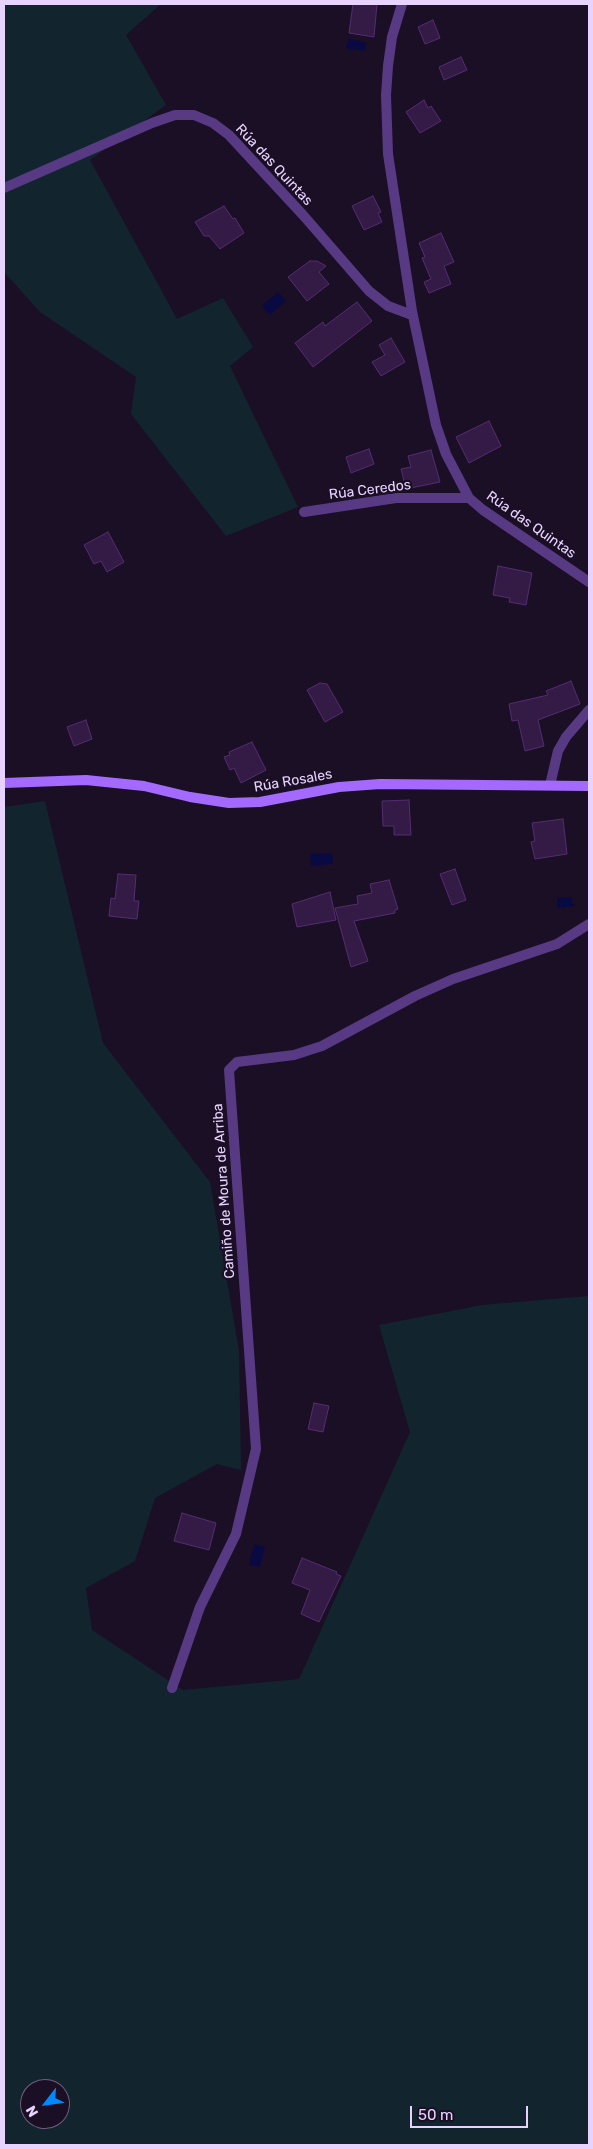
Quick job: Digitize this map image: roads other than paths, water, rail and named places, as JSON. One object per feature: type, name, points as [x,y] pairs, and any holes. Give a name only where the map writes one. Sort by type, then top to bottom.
[{"type":"street","name":"Rúa das Quintas","points":[[402,4],[392,37],[386,104],[391,183],[412,315],[436,425],[446,454],[469,498],[483,510],[589,582]]},
{"type":"street","name":"Rúa das Quintas","points":[[4,188],[152,123],[175,115],[194,115],[213,123],[229,135],[303,215],[369,291],[388,306],[412,315]]},
{"type":"street","name":"Rúa Ceredos","points":[[304,512],[396,498],[469,498]]},
{"type":"street","points":[[550,785],[558,751],[566,737],[589,710]]},
{"type":"street","name":"Rúa Rosales","points":[[4,783],[86,780],[144,786],[190,797],[229,803],[260,802],[339,787],[380,784],[589,786]]},
{"type":"street","name":"Camiño de Moura de Arriba","points":[[172,1688],[200,1607],[236,1534],[256,1449],[229,1070],[237,1062],[294,1054],[322,1046],[415,996],[453,979],[557,944],[589,924]]}]
